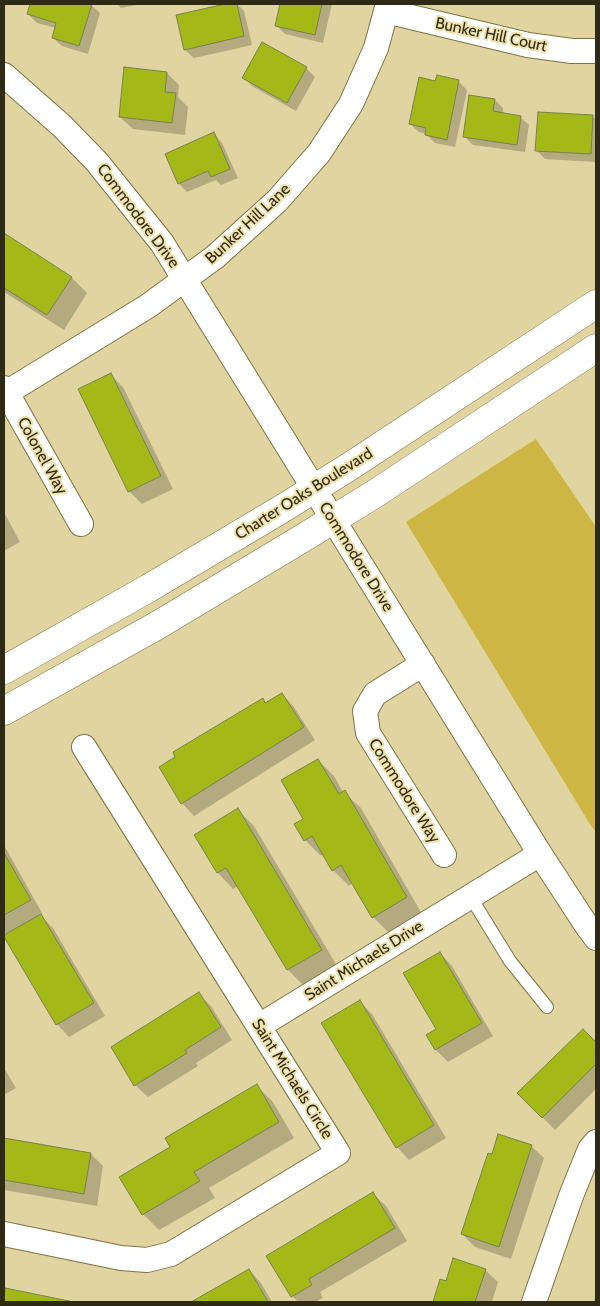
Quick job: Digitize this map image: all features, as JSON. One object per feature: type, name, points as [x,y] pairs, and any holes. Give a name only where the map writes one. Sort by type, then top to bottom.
[{"type":"street","name":"Bunker Hill Court","points":[[387,8],[528,45],[572,51],[596,51]]},
{"type":"street","name":"Bunker Hill Lane","points":[[5,390],[148,306],[215,257],[277,201],[318,153],[351,104],[376,48],[387,8]]},
{"type":"street","name":"Commodore Drive","points":[[4,76],[62,126],[97,162],[162,243],[540,854],[596,938]]},
{"type":"street","name":"Charter Oaks Boulevard","points":[[4,670],[149,588],[355,463],[596,304]]},
{"type":"street","points":[[4,711],[158,625],[333,520],[596,348]]},
{"type":"street","name":"Colonel Way","points":[[5,390],[80,524]]},
{"type":"street","name":"Commodore Way","points":[[423,664],[375,694],[365,711],[368,733],[444,855]]},
{"type":"street","name":"Saint Michaels Circle","points":[[4,1234],[121,1258],[147,1260],[171,1254],[338,1154],[84,747]]},
{"type":"street","name":"Saint Michaels Drive","points":[[259,1026],[540,854]]},
{"type":"street","points":[[534,1302],[574,1188],[590,1149],[596,1142]]},
{"type":"lane","points":[[470,896],[510,961],[547,1007]]},
{"type":"shaded area","points":[[536,439],[596,527],[596,832],[406,522]]},
{"type":"building","points":[[30,4],[92,4],[79,46],[52,38],[56,23],[27,14]]},
{"type":"building","points":[[225,4],[237,4],[244,36],[184,50],[176,15]]},
{"type":"building","points":[[280,4],[322,4],[315,35],[275,26]]},
{"type":"building","points":[[262,42],[307,67],[287,103],[242,78]]},
{"type":"building","points":[[124,67],[167,72],[165,92],[176,93],[172,123],[119,117]]},
{"type":"building","points":[[437,75],[459,80],[447,140],[425,135],[426,128],[409,124],[419,77],[435,81]]},
{"type":"building","points":[[469,95],[495,99],[493,111],[521,116],[517,145],[463,137]]},
{"type":"building","points":[[538,112],[593,115],[591,154],[535,151]]},
{"type":"building","points":[[214,132],[230,169],[211,177],[208,171],[178,184],[165,154]]},
{"type":"building","points":[[4,233],[72,277],[47,315],[4,288]]},
{"type":"building","points":[[111,373],[161,476],[128,492],[78,389]]},
{"type":"building","points":[[282,693],[304,727],[181,804],[159,767],[175,757],[173,752],[263,698],[265,703]]},
{"type":"building","points":[[318,759],[339,794],[345,790],[407,897],[372,918],[341,865],[332,871],[312,836],[304,841],[294,824],[303,819],[281,780]]},
{"type":"building","points":[[238,808],[322,950],[287,970],[226,868],[217,873],[194,835]]},
{"type":"building","points":[[4,853],[31,900],[4,915]]},
{"type":"building","points":[[41,914],[94,1003],[56,1025],[4,937],[4,935]]},
{"type":"building","points":[[440,952],[482,1023],[435,1050],[426,1035],[436,1029],[403,973]]},
{"type":"building","points":[[199,992],[221,1027],[185,1050],[187,1053],[134,1086],[111,1047]]},
{"type":"building","points":[[360,1000],[434,1125],[396,1148],[321,1023]]},
{"type":"building","points":[[583,1029],[596,1042],[596,1064],[542,1118],[517,1093]]},
{"type":"building","points":[[257,1084],[279,1122],[194,1172],[200,1181],[142,1215],[119,1177],[170,1147],[165,1138]]},
{"type":"building","points":[[498,1134],[532,1145],[499,1247],[461,1234],[488,1153],[492,1154]]},
{"type":"building","points":[[4,1138],[91,1153],[84,1194],[4,1180]]},
{"type":"building","points":[[373,1192],[395,1228],[309,1279],[312,1285],[291,1297],[266,1256]]},
{"type":"building","points":[[453,1258],[486,1269],[475,1302],[433,1302],[440,1279],[446,1281]]},
{"type":"building","points":[[249,1269],[268,1302],[191,1302]]},
{"type":"building","points":[[5,1288],[74,1302],[4,1302]]}]
